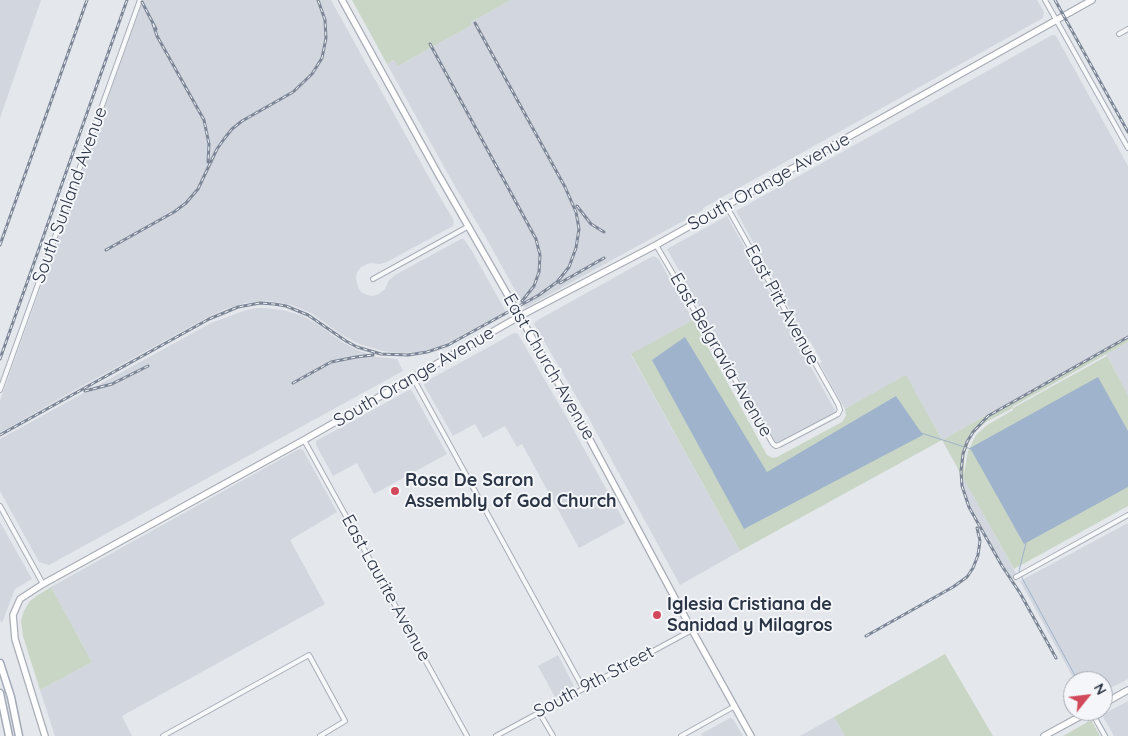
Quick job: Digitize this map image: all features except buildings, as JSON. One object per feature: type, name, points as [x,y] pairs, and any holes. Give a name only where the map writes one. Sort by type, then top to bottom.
[{"type":"main road","points":[[0,663],[11,697],[19,736]]},
{"type":"main road","points":[[0,693],[9,736]]},
{"type":"street","name":"South Sunland Avenue","points":[[0,390],[140,0]]},
{"type":"street","name":"East Church Avenue","points":[[342,0],[432,163],[576,414],[751,736]]},
{"type":"street","points":[[1045,0],[1128,148]]},
{"type":"street","name":"South Orange Avenue","points":[[46,736],[14,639],[13,615],[20,599],[43,584],[304,440],[520,316],[656,245],[1092,0]]},
{"type":"street","points":[[1119,34],[1128,29]]},
{"type":"street","name":"East Pitt Avenue","points":[[726,205],[838,404]]},
{"type":"street","points":[[373,279],[469,226]]},
{"type":"street","name":"East Belgravia Avenue","points":[[656,245],[773,444],[779,445],[838,414],[840,410],[838,404]]},
{"type":"street","points":[[413,378],[583,688]]},
{"type":"street","name":"East Laurite Avenue","points":[[304,440],[468,736]]},
{"type":"street","points":[[0,506],[43,584]]},
{"type":"street","points":[[1016,578],[1128,515]]},
{"type":"street","name":"South 9th Street","points":[[496,736],[692,630]]},
{"type":"street","points":[[163,736],[309,655],[345,722],[320,736]]},
{"type":"street","points":[[1113,698],[1128,690]]},
{"type":"street","points":[[681,736],[735,706]]},
{"type":"street","points":[[539,712],[553,736]]},
{"type":"street","points":[[1044,736],[1072,721]]},
{"type":"street","points":[[1096,721],[1105,736]]},
{"type":"shaded area","points":[[0,0],[41,0],[0,118]]},
{"type":"shaded area","points":[[143,0],[331,0],[454,221],[453,226],[387,262],[380,264],[370,263],[361,267],[357,272],[356,278],[358,287],[361,292],[367,295],[379,294],[395,275],[464,239],[506,312],[445,344],[420,352],[401,353],[383,351],[359,344],[342,335],[311,313],[292,305],[271,301],[245,303],[208,317],[0,433],[0,401]]},
{"type":"shaded area","points":[[511,0],[1037,0],[1044,12],[1043,18],[525,308],[387,64],[395,60],[398,66],[472,25],[471,22]]},
{"type":"shaded area","points":[[1052,35],[1056,36],[1128,166],[1128,337],[942,440],[906,376],[845,409],[820,364],[822,362],[810,341],[808,342],[736,211]]},
{"type":"shaded area","points":[[727,216],[837,414],[777,447],[667,249]]},
{"type":"shaded area","points":[[653,256],[658,258],[693,320],[631,355],[740,551],[680,585],[587,415],[534,324],[536,321]]},
{"type":"shaded area","points":[[255,308],[283,310],[303,316],[357,350],[377,357],[397,359],[403,371],[49,565],[39,562],[0,491],[0,439],[211,323]]},
{"type":"shaded area","points":[[514,333],[518,334],[625,523],[579,548],[522,444],[517,447],[505,426],[483,438],[475,424],[453,436],[424,385],[425,382]]},
{"type":"shaded area","points":[[1128,342],[1128,395],[1106,354]]},
{"type":"shaded area","points":[[409,390],[412,391],[447,454],[374,494],[357,463],[333,476],[316,445],[316,441]]},
{"type":"shaded area","points":[[299,449],[303,450],[337,512],[290,540],[325,604],[122,716],[132,736],[55,736],[40,690],[92,662],[51,587]]},
{"type":"shaded area","points":[[962,475],[1017,575],[1011,579],[969,503]]},
{"type":"shaded area","points":[[0,522],[32,579],[15,589],[2,623],[0,620]]},
{"type":"shaded area","points":[[1128,523],[1128,679],[1113,687],[1113,671],[1070,671],[1020,581]]},
{"type":"shaded area","points":[[558,655],[574,686],[555,697],[538,666]]},
{"type":"shaded area","points":[[1128,701],[1128,736],[1114,736],[1105,721],[1113,721],[1113,709]]},
{"type":"shaded area","points":[[834,717],[845,736],[800,736]]},
{"type":"shaded area","points":[[730,718],[733,719],[743,736],[703,736],[701,734]]},
{"type":"green space","points":[[352,0],[511,0],[471,22],[472,25],[398,66],[394,60],[387,64]]},
{"type":"green space","points":[[693,320],[767,455],[773,458],[842,422],[846,416],[845,409],[906,375],[942,440],[740,551],[631,354]]},
{"type":"green space","points":[[1128,337],[1128,342],[1012,407],[1107,356],[1128,395],[1128,506],[1014,569],[942,440]],"holes":[[[1013,408],[1013,410],[987,425],[976,435],[968,451],[964,474],[965,453],[976,431],[986,422]]]},
{"type":"green space","points":[[51,587],[92,662],[40,690],[23,636],[21,621],[30,601]]},
{"type":"green space","points":[[945,654],[993,736],[845,736],[834,717]]},
{"type":"green space","points":[[1092,721],[1100,736],[1063,736]]},
{"type":"water","points":[[685,337],[767,472],[896,396],[923,435],[744,529],[652,360]]},
{"type":"water","points":[[1098,377],[1128,431],[1128,487],[1024,544],[970,448]]},
{"type":"waterway","points":[[921,433],[971,449]]},
{"type":"waterway","points":[[1020,573],[1026,543]]},
{"type":"waterway","points":[[1021,576],[1073,671]]},
{"type":"waterway","points":[[1100,721],[1108,736]]},
{"type":"railway","points":[[0,245],[87,0]]},
{"type":"railway","points":[[0,359],[127,0]]},
{"type":"railway","points":[[106,250],[174,212],[186,203],[198,189],[217,149],[232,129],[242,121],[293,92],[312,74],[322,58],[326,38],[325,20],[318,0]]},
{"type":"railway","points":[[1055,0],[1128,132]]},
{"type":"railway","points":[[142,2],[156,29]]},
{"type":"railway","points":[[0,435],[209,319],[238,307],[260,303],[286,306],[308,315],[357,347],[381,354],[408,355],[427,352],[448,345],[539,295],[557,282],[569,267],[576,248],[579,229],[576,212],[565,187],[475,23]]},
{"type":"railway","points":[[153,24],[157,36],[204,120],[209,144],[208,162]]},
{"type":"railway","points":[[430,44],[536,239],[540,255],[539,272],[534,286],[522,301]]},
{"type":"railway","points":[[577,206],[591,224],[604,232]]},
{"type":"railway","points":[[560,283],[604,258]]},
{"type":"railway","points":[[1056,658],[969,507],[962,486],[963,454],[973,432],[988,416],[1128,337]]},
{"type":"railway","points":[[293,383],[331,362],[373,355]]},
{"type":"railway","points":[[85,391],[112,384],[148,366]]},
{"type":"railway","points":[[866,636],[953,587],[967,577],[978,555],[980,541],[977,528]]},
{"type":"place","name":"Rosa De Saron Assembly of God Church","points":[[395,491]]},
{"type":"place","name":"Iglesia Cristiana de Sanidad y Milagros","points":[[657,615]]}]
